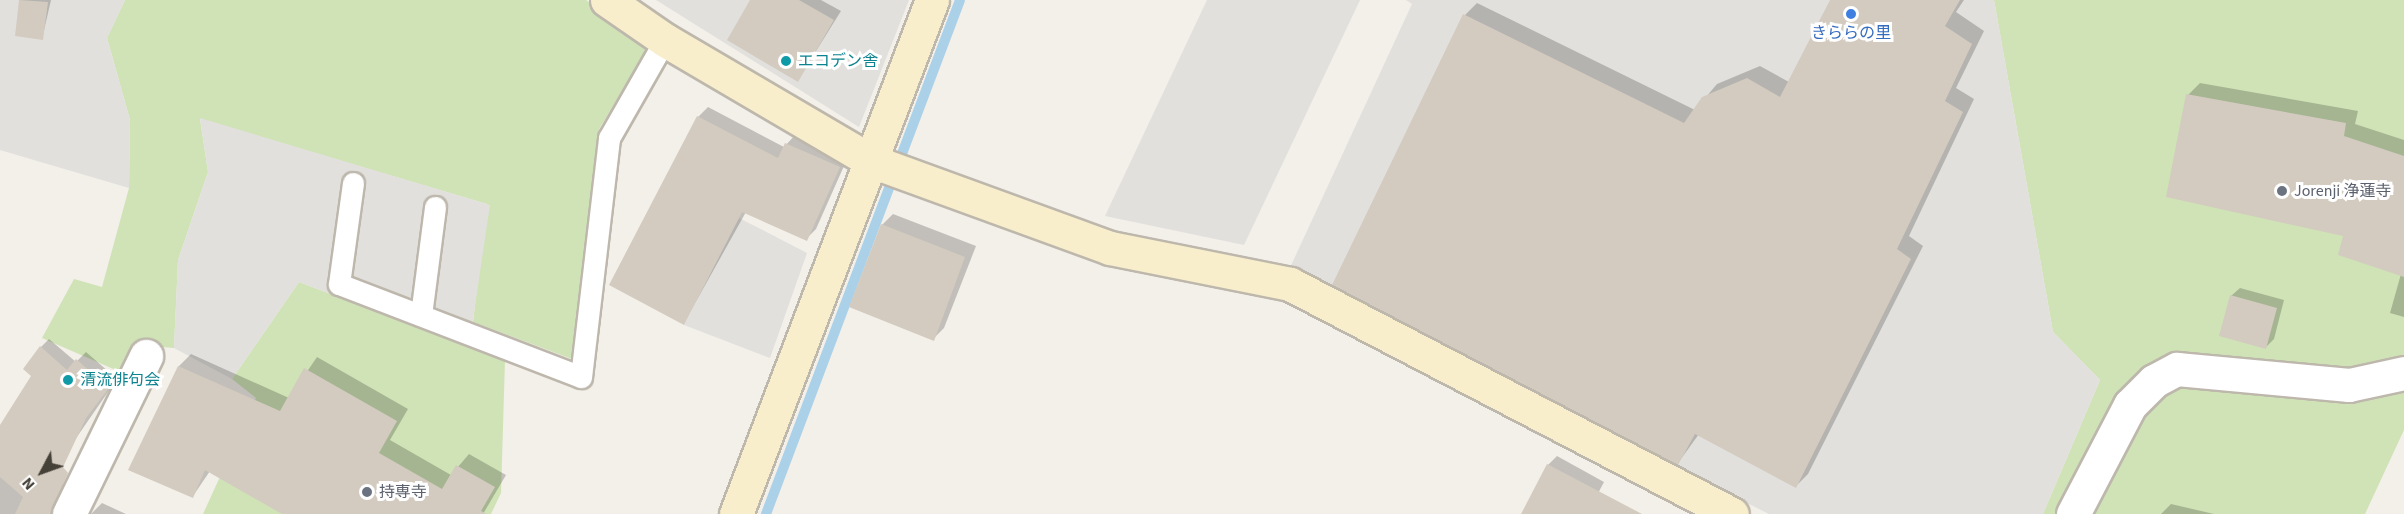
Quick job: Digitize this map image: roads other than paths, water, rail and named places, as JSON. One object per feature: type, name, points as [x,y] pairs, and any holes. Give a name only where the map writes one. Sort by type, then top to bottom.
[{"type":"street","points":[[607,0],[665,40],[871,161],[1110,248],[1290,284],[1732,514]]},
{"type":"street","points":[[736,514],[932,0]]},
{"type":"street","points":[[69,514],[146,356]]},
{"type":"street","points":[[2073,514],[2130,405],[2154,381],[2177,369],[2349,385],[2404,373]]},
{"type":"lane","points":[[353,183],[339,284],[581,377],[609,138],[665,40]]},
{"type":"lane","points":[[421,315],[435,207]]},
{"type":"waterway","points":[[766,514],[960,0]]},
{"type":"place","name":"きららの里","points":[[1851,14]]},
{"type":"place","name":"エコデン舎","points":[[786,61]]},
{"type":"place","name":"Jorenji 浄蓮寺","points":[[2282,191]]},
{"type":"place","name":"清流俳句会","points":[[68,380]]},
{"type":"place","name":"持専寺","points":[[367,492]]}]
